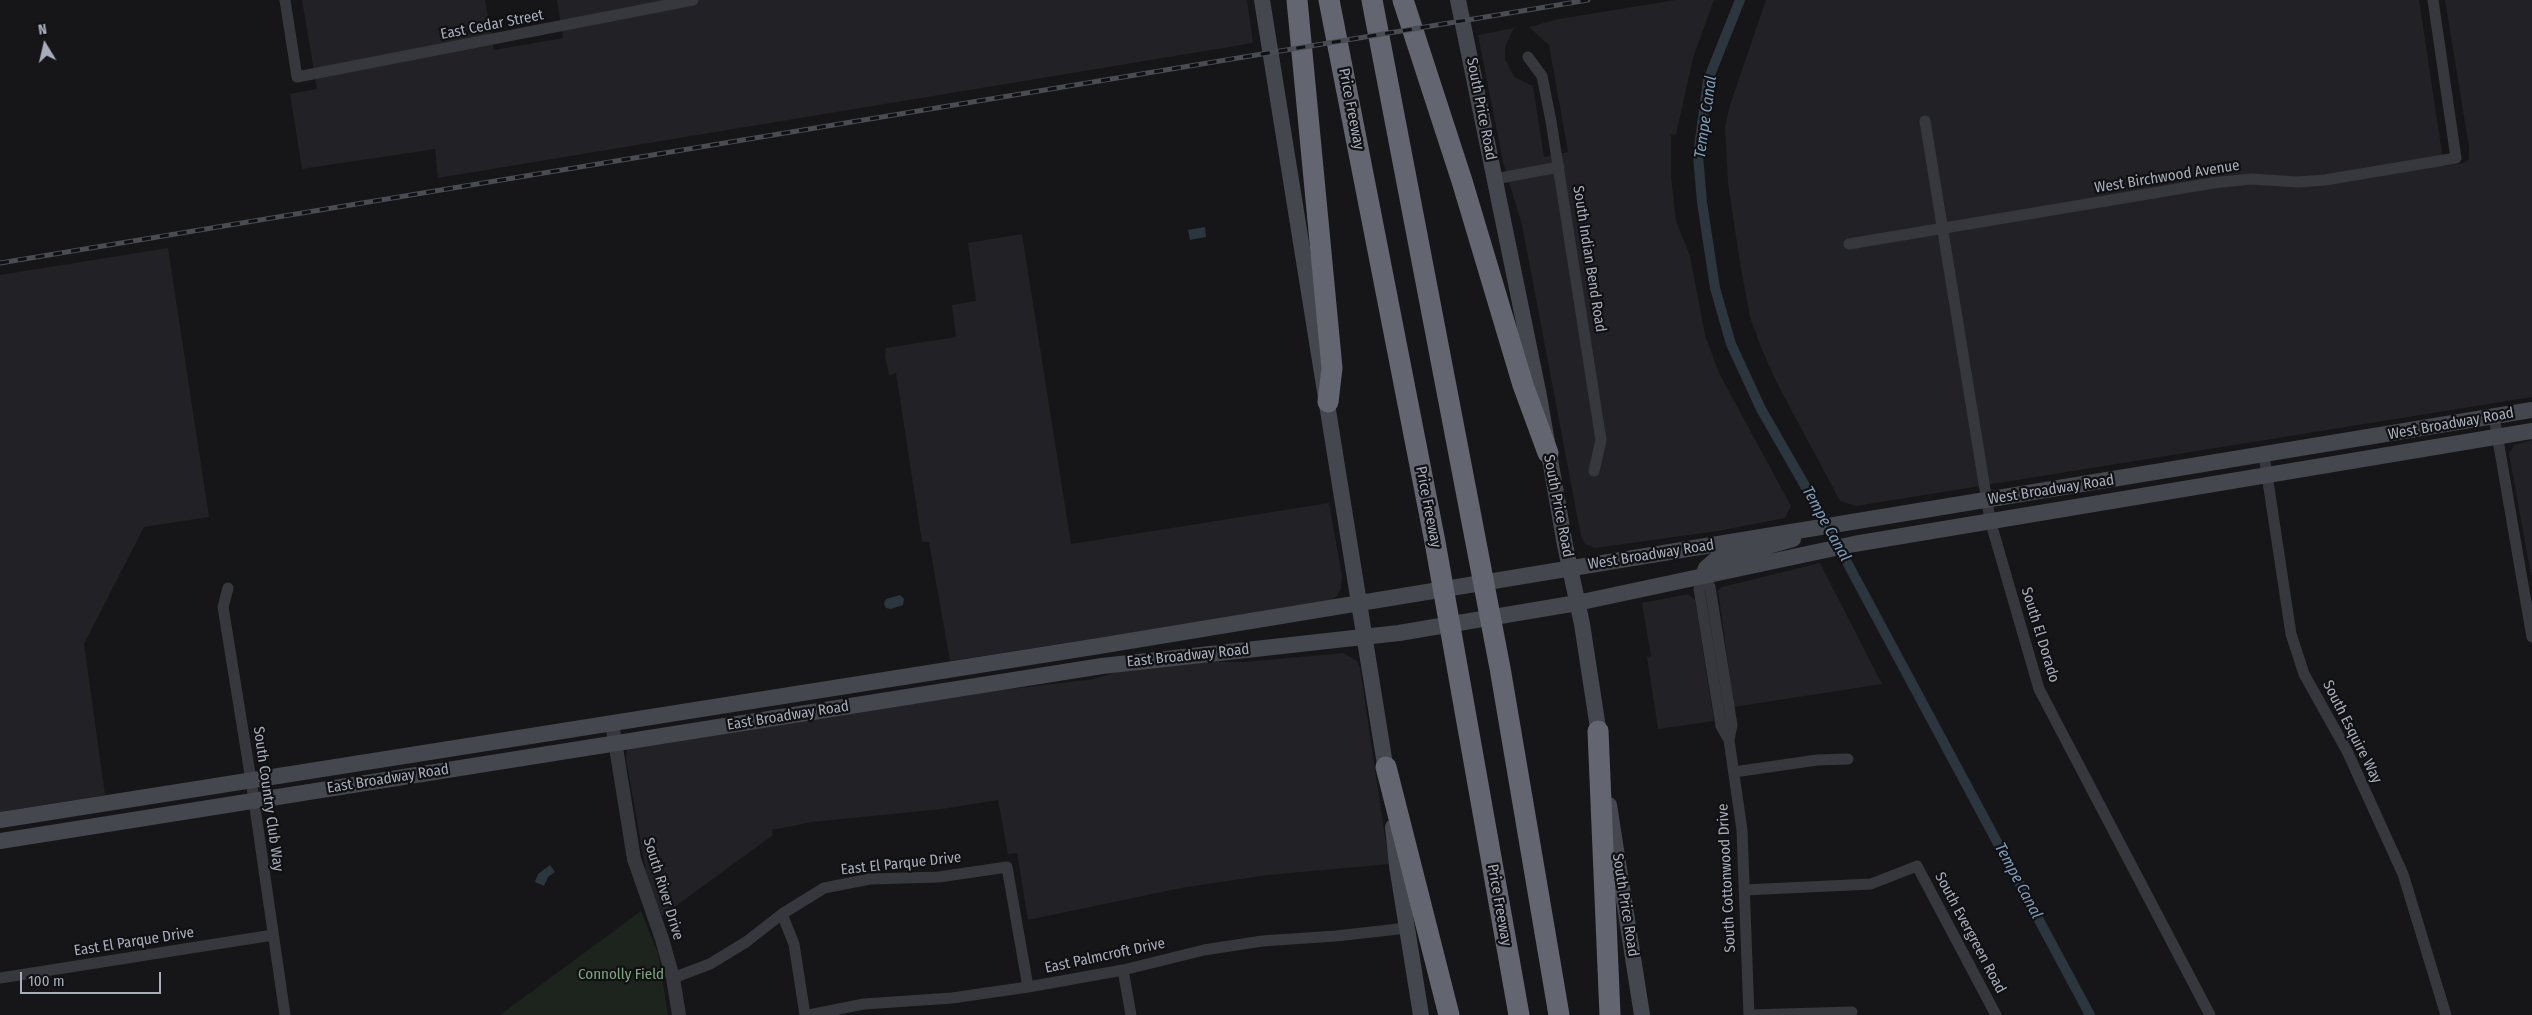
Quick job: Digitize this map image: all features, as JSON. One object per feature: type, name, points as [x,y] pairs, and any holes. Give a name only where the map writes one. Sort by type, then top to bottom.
[{"type":"highway","points":[[1297,0],[1332,368],[1328,402]]},
{"type":"highway","name":"Price Freeway","points":[[1329,0],[1435,542],[1519,1015]]},
{"type":"highway","points":[[1372,0],[1500,668],[1559,1015]]},
{"type":"highway","points":[[1403,0],[1462,181],[1523,385],[1548,454]]},
{"type":"highway","points":[[1598,731],[1610,1015]]},
{"type":"highway","points":[[1386,767],[1449,1015]]},
{"type":"main road","points":[[1262,0],[1323,385],[1328,402],[1358,604],[1386,767],[1397,866],[1421,1015]]},
{"type":"main road","name":"South Price Road","points":[[1458,0],[1538,392],[1577,603],[1642,1015]]},
{"type":"main road","name":"West Broadway Road","points":[[1570,568],[2532,410]]},
{"type":"main road","name":"West Broadway Road","points":[[1577,603],[1854,544],[1990,520],[2532,432]]},
{"type":"main road","points":[[1703,576],[1706,568],[1714,561],[1773,546],[1804,535],[1810,529]]},
{"type":"main road","name":"East Broadway Road","points":[[0,820],[962,668],[1570,568]]},
{"type":"main road","name":"East Broadway Road","points":[[0,841],[1102,666],[1364,638],[1577,603]]},
{"type":"main road","points":[[1099,646],[1102,666]]},
{"type":"main road","points":[[962,668],[964,688]]},
{"type":"street","name":"East Cedar Street","points":[[285,0],[297,76],[693,0]]},
{"type":"street","name":"West Birchwood Avenue","points":[[1849,244],[2214,183],[2250,180],[2298,182],[2325,180],[2456,158],[2433,0]]},
{"type":"street","name":"South Indian Bend Road","points":[[1528,57],[1542,76],[1560,167],[1601,440],[1594,471]]},
{"type":"street","name":"South El Dorado","points":[[1925,121],[1990,520],[2039,689],[2210,1015]]},
{"type":"street","points":[[1495,178],[1560,167]]},
{"type":"street","points":[[2494,417],[2532,637]]},
{"type":"street","name":"South Esquire Way","points":[[2264,455],[2291,634],[2298,660],[2351,759],[2403,874],[2446,1015]]},
{"type":"street","name":"South Cottonwood Drive","points":[[1703,576],[1699,589],[1722,726],[1729,740],[1742,830],[1750,1015]]},
{"type":"street","name":"South Cottonwood Drive","points":[[1703,576],[1710,588],[1732,725],[1729,740]]},
{"type":"street","name":"South Country Club Way","points":[[228,588],[223,607],[254,800],[284,1015]]},
{"type":"street","points":[[1709,651],[1713,653],[1718,663],[1722,665]]},
{"type":"street","name":"South River Drive","points":[[612,723],[634,859],[673,978],[679,1015]]},
{"type":"street","points":[[1734,772],[1817,760],[1848,759]]},
{"type":"street","name":"South Evergreen Road","points":[[1744,890],[1871,884],[1918,866],[1996,1015]]},
{"type":"street","name":"East El Parque Drive","points":[[673,978],[710,964],[746,942],[782,914],[824,888],[870,879],[939,877],[1007,867],[1028,988]]},
{"type":"street","points":[[782,914],[794,944],[805,1015]]},
{"type":"street","name":"East Palmcroft Drive","points":[[809,1015],[864,1004],[952,998],[1028,988],[1123,970],[1204,950],[1262,941],[1336,936],[1408,928]]},
{"type":"street","name":"East El Parque Drive","points":[[0,978],[273,936]]},
{"type":"street","points":[[1123,970],[1131,1015]]},
{"type":"street","points":[[1750,1015],[1852,1012]]},
{"type":"shaded area","points":[[302,0],[485,0],[494,50],[563,38],[557,0],[1247,0],[1253,43],[438,178],[435,149],[302,169],[290,94],[317,89]]},
{"type":"shaded area","points":[[1676,0],[1714,0],[1693,58],[1676,134],[1671,135],[1671,176],[1676,221],[1690,256],[1705,335],[1719,373],[1791,506],[1785,518],[1718,531],[1595,548],[1585,544],[1581,536],[1522,225],[1503,162],[1478,35],[1514,28],[1505,47],[1505,59],[1514,77],[1533,86],[1544,157],[1568,152],[1549,45],[1529,27],[1559,19]]},
{"type":"shaded area","points":[[1766,0],[2419,0],[2444,166],[2464,163],[2469,159],[2469,147],[2445,0],[2532,0],[2532,397],[1856,506],[1840,501],[1777,383],[1750,317],[1728,183],[1725,127],[1730,105]]},
{"type":"shaded area","points":[[1205,227],[1206,237],[1190,240],[1188,230]]},
{"type":"shaded area","points":[[1022,234],[1071,544],[1329,503],[1342,576],[1341,588],[1337,596],[1328,602],[950,661],[929,542],[922,542],[896,373],[889,375],[885,356],[886,348],[956,337],[952,305],[976,301],[968,243]]},
{"type":"shaded area","points":[[168,248],[209,517],[144,527],[84,644],[105,795],[0,812],[0,275]]},
{"type":"shaded area","points":[[2532,440],[2531,575],[2509,454],[2514,445]]},
{"type":"shaded area","points":[[1820,563],[1882,684],[1734,707],[1718,590],[1722,587]]},
{"type":"shaded area","points":[[1688,594],[1695,600],[1714,721],[1658,729],[1647,657],[1651,656],[1642,603]]},
{"type":"shaded area","points":[[900,595],[904,599],[903,605],[891,609],[886,608],[884,604],[886,599]]},
{"type":"shaded area","points":[[1344,653],[1357,661],[1360,668],[1389,864],[1268,875],[1181,888],[1028,920],[1017,853],[1008,854],[998,800],[942,809],[812,822],[772,830],[773,835],[662,916],[648,882],[626,759],[627,749],[994,691],[1094,679],[1119,671],[1206,662],[1244,662]]},
{"type":"shaded area","points":[[550,865],[555,872],[548,877],[544,886],[535,882],[538,874]]},
{"type":"green space","name":"Connolly Field","points":[[641,911],[658,953],[668,1015],[500,1015]]},
{"type":"waterway","name":"Tempe Canal","points":[[1740,0],[1708,80],[1698,155],[1702,202],[1715,288],[1731,344],[1761,409],[1820,512],[2090,1015]]},
{"type":"railway","points":[[0,263],[1588,0]]}]
